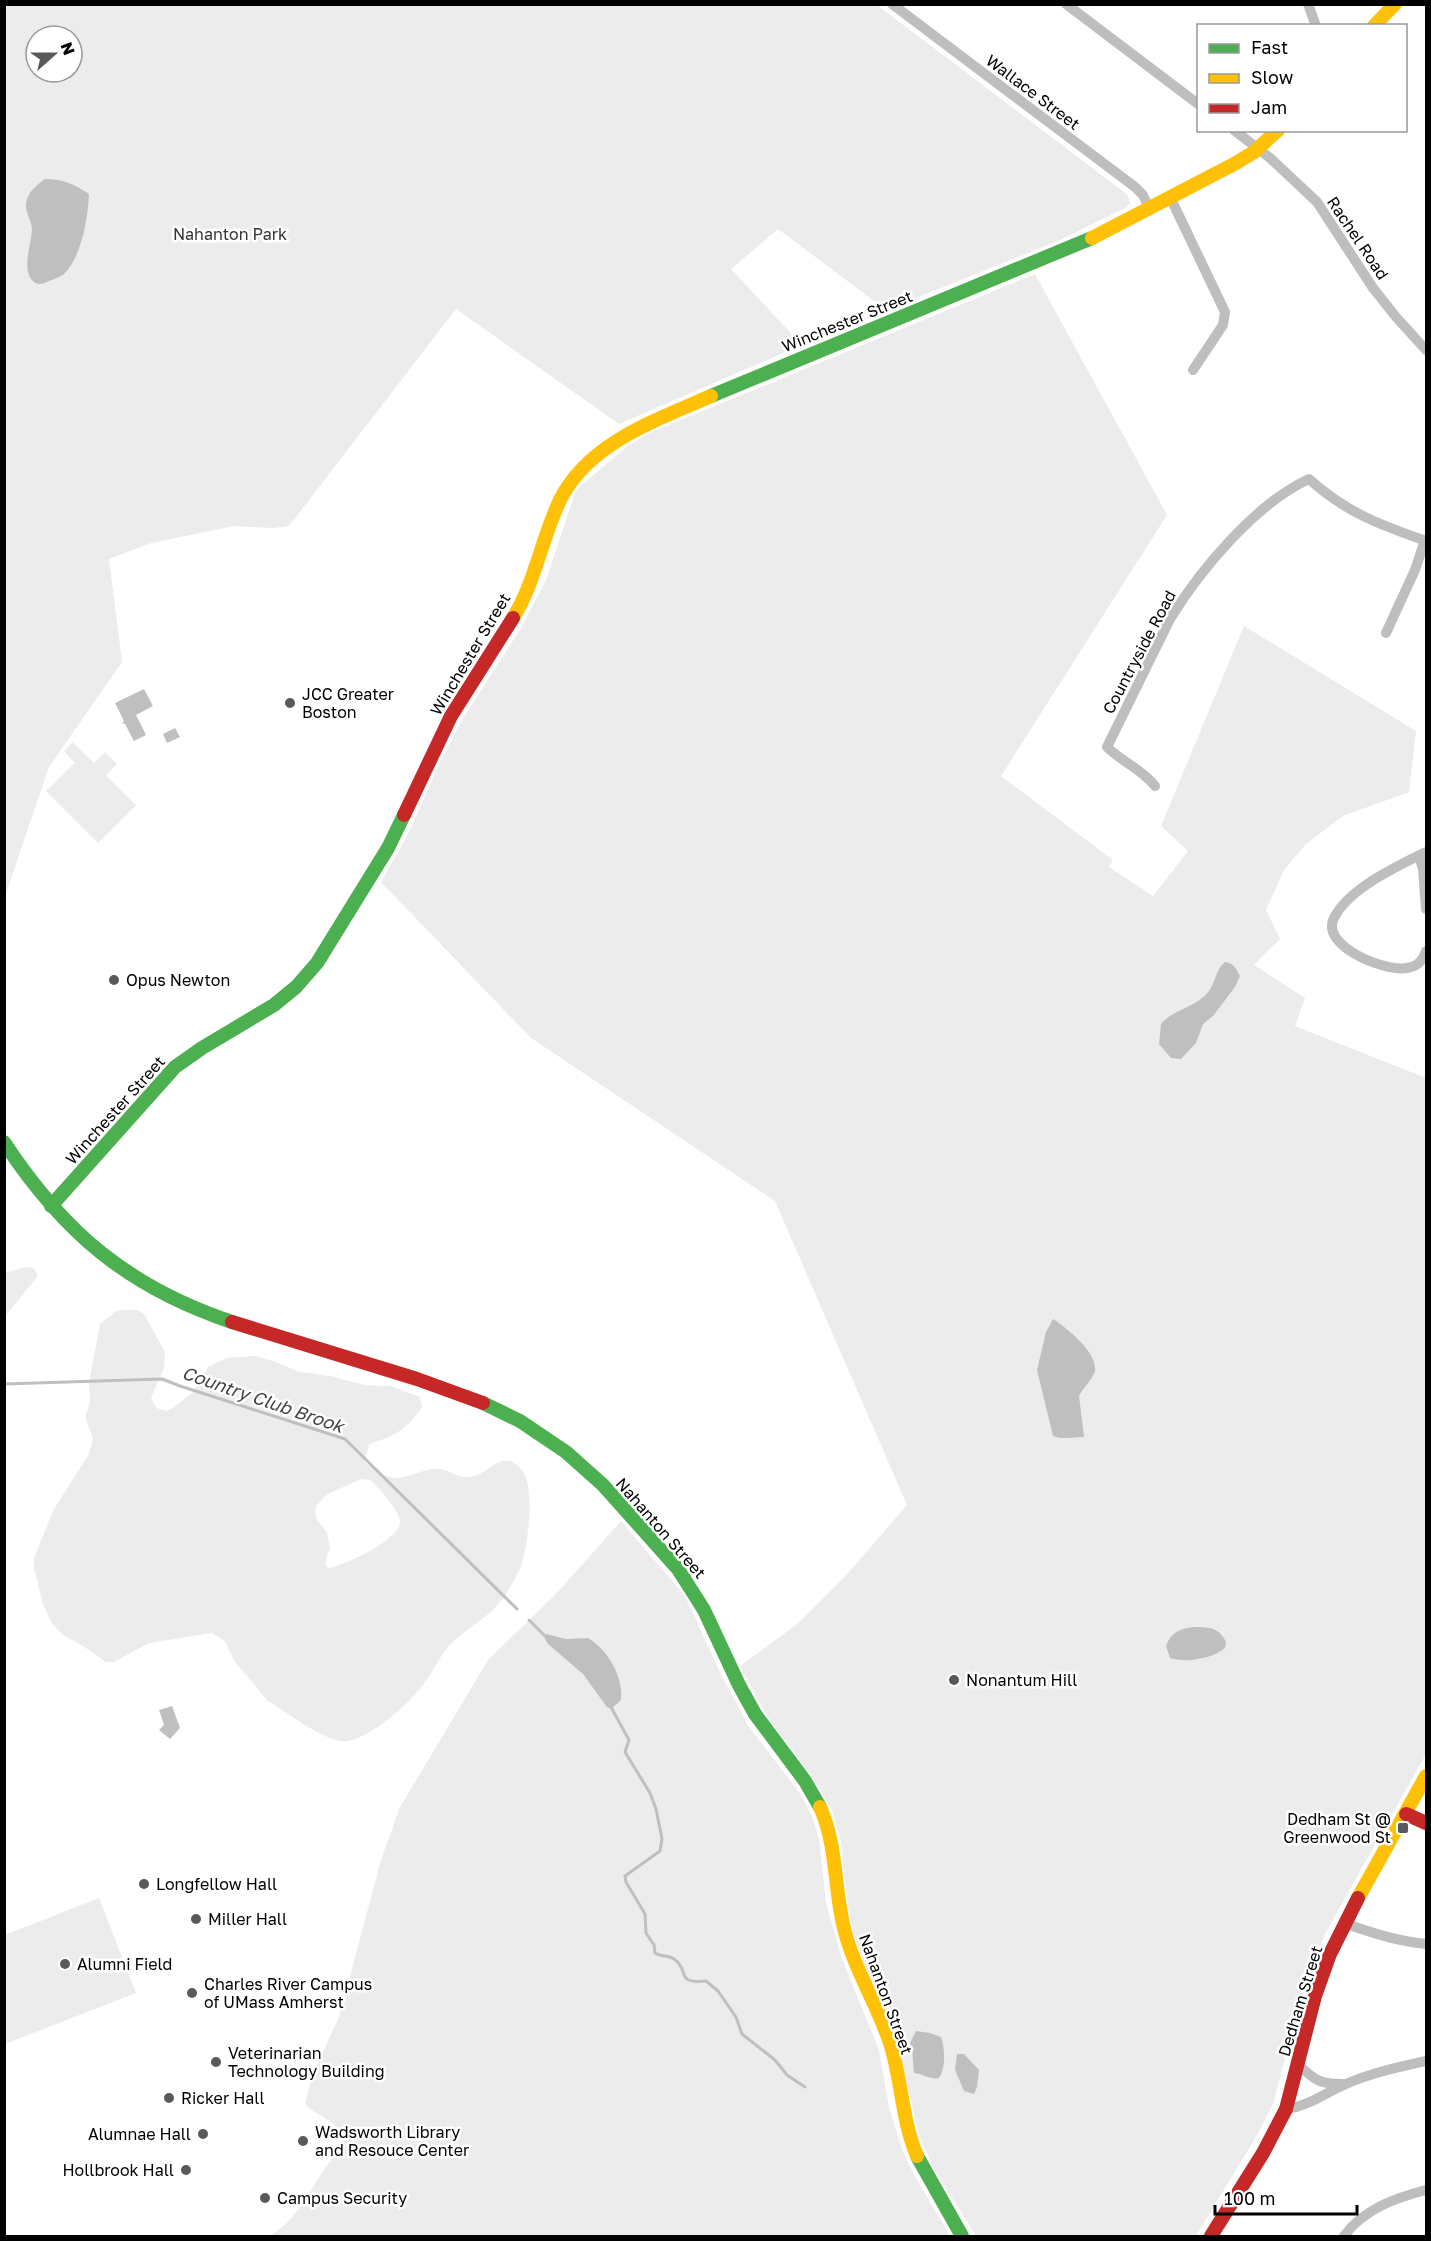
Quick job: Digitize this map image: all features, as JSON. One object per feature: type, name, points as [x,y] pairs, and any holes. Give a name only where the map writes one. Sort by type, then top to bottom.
[{"type":"main road","points":[[1376,24],[1395,4]]},
{"type":"main road","name":"Winchester Street","points":[[51,1206],[174,1067],[274,1005],[296,987],[317,963],[388,848],[451,716],[520,606],[561,499],[578,474],[597,455],[629,433],[719,392],[1061,252],[1150,210],[1236,164],[1276,132]]},
{"type":"main road","name":"Nahanton Street","points":[[4,1142],[51,1206],[109,1260],[144,1284],[231,1322],[460,1393],[518,1419],[555,1443],[590,1472],[675,1566],[698,1598],[733,1676],[749,1704],[766,1731],[811,1789],[823,1812],[831,1836],[845,1933],[859,1975],[889,2043],[910,2139],[928,2177],[962,2236]]},
{"type":"main road","name":"Dedham Street","points":[[1211,2236],[1263,2153],[1286,2109],[1315,1996],[1330,1954],[1344,1923],[1426,1776]]},
{"type":"main road","points":[[1406,1814],[1426,1822]]},
{"type":"street","name":"Wallace Street","points":[[892,4],[1135,187],[1143,195],[1150,210]]},
{"type":"street","points":[[1066,4],[1197,103]]},
{"type":"street","points":[[1308,4],[1315,24]]},
{"type":"street","name":"Rachel Road","points":[[1237,132],[1258,148],[1322,209],[1374,288],[1426,351]]},
{"type":"street","points":[[1171,199],[1225,312],[1224,324],[1193,370]]},
{"type":"street","name":"Countryside Road","points":[[1155,786],[1143,772],[1118,757],[1107,747],[1182,601],[1214,558],[1245,526],[1286,491],[1308,479],[1337,503],[1370,521],[1426,541]]},
{"type":"street","points":[[1386,633],[1426,541]]},
{"type":"street","points":[[1426,909],[1423,854],[1395,867],[1371,882],[1349,901],[1334,918],[1332,933],[1337,942],[1355,954],[1399,969],[1411,967],[1422,961],[1426,951]]},
{"type":"street","points":[[1344,1923],[1378,1935],[1426,1944]]},
{"type":"street","points":[[1286,2109],[1300,2107],[1346,2084],[1426,2061]]},
{"type":"street","points":[[1298,2064],[1317,2081],[1324,2084],[1346,2084]]},
{"type":"street","points":[[1344,2236],[1354,2223],[1370,2212],[1390,2202],[1426,2190]]},
{"type":"green space","name":"Nahanton Park","points":[[5,5],[877,5],[1128,195],[1130,203],[1127,207],[1058,241],[886,310],[778,229],[731,269],[802,345],[619,424],[456,309],[289,526],[273,528],[234,526],[151,543],[109,559],[122,662],[49,767],[5,896]]},
{"type":"green space","points":[[1035,274],[1167,515],[1001,776],[1113,860],[1109,867],[1153,896],[1188,851],[1161,826],[1244,626],[1416,731],[1409,792],[1343,816],[1306,844],[1284,870],[1266,910],[1280,939],[1254,965],[1305,998],[1295,1026],[1426,1078],[1426,1754],[1326,1932],[1302,1994],[1273,2104],[1259,2132],[1196,2236],[976,2236],[934,2169],[920,2137],[894,2034],[868,1975],[854,1935],[848,1908],[841,1841],[832,1810],[816,1782],[768,1718],[740,1666],[796,1625],[849,1572],[907,1505],[775,1201],[531,1038],[381,882],[408,834],[440,762],[462,720],[521,628],[546,580],[576,490],[625,448],[649,433]]},
{"type":"green space","points":[[73,742],[94,763],[105,752],[117,764],[106,775],[136,805],[98,843],[46,791],[75,763],[64,751]]},
{"type":"green space","points":[[26,1267],[34,1268],[38,1276],[5,1316],[5,1273]]},
{"type":"green space","points":[[137,1310],[144,1314],[165,1352],[164,1368],[151,1398],[159,1409],[166,1411],[171,1409],[191,1394],[209,1366],[227,1358],[255,1356],[300,1372],[330,1376],[364,1385],[390,1386],[420,1397],[422,1407],[405,1427],[393,1435],[369,1444],[365,1462],[384,1475],[395,1478],[437,1469],[462,1477],[470,1477],[502,1461],[508,1461],[521,1469],[526,1477],[529,1501],[528,1531],[524,1557],[512,1585],[494,1608],[449,1646],[412,1698],[376,1728],[348,1741],[331,1739],[311,1729],[268,1701],[235,1662],[225,1641],[212,1633],[149,1643],[114,1662],[106,1662],[63,1635],[51,1622],[43,1604],[34,1568],[34,1558],[54,1509],[89,1454],[93,1439],[85,1416],[90,1403],[89,1383],[100,1324],[116,1311]],"holes":[[[361,1479],[370,1480],[383,1493],[399,1516],[398,1528],[392,1536],[371,1550],[328,1568],[325,1563],[330,1548],[327,1532],[317,1520],[315,1511],[317,1505],[326,1495]]]},
{"type":"green space","points":[[621,1521],[685,1596],[720,1672],[749,1727],[800,1793],[812,1816],[819,1839],[826,1903],[841,1956],[879,2050],[889,2107],[902,2149],[913,2173],[950,2236],[270,2236],[295,2213],[344,2144],[338,2129],[305,2104],[312,2076],[339,2017],[381,1860],[400,1807],[488,1660],[555,1595]]},
{"type":"green space","name":"Alumni Field","points":[[99,1898],[136,1993],[5,2044],[5,1935]]},
{"type":"shaded area","points":[[45,179],[68,183],[89,194],[83,235],[71,265],[62,276],[38,284],[32,280],[28,269],[32,230],[26,204],[31,192]]},
{"type":"shaded area","points":[[144,689],[153,706],[136,715],[146,735],[134,741],[125,724],[122,723],[124,721],[115,703]]},
{"type":"shaded area","points":[[175,728],[180,737],[167,743],[163,734]]},
{"type":"shaded area","points":[[1225,962],[1233,965],[1240,976],[1235,987],[1213,1016],[1203,1024],[1196,1043],[1181,1059],[1171,1058],[1159,1044],[1161,1024],[1204,997]]},
{"type":"shaded area","points":[[1053,1319],[1066,1328],[1087,1349],[1095,1364],[1094,1374],[1079,1396],[1084,1437],[1053,1436],[1037,1370],[1046,1332]]},
{"type":"shaded area","points":[[1195,1627],[1217,1631],[1226,1642],[1225,1648],[1199,1659],[1170,1658],[1166,1646],[1171,1637],[1185,1628]]},
{"type":"shaded area","points":[[546,1634],[566,1639],[588,1638],[602,1649],[617,1673],[621,1700],[611,1709],[607,1707],[583,1674],[548,1644],[545,1639]]},
{"type":"shaded area","points":[[172,1706],[180,1728],[170,1739],[159,1730],[164,1725],[159,1710]]},
{"type":"shaded area","points":[[916,2031],[941,2037],[944,2058],[939,2078],[914,2073],[910,2043]]},
{"type":"shaded area","points":[[957,2054],[964,2054],[979,2070],[974,2094],[964,2091],[955,2070]]},
{"type":"waterway","name":"Country Club Brook","points":[[4,1384],[162,1379],[345,1439],[517,1609]]},
{"type":"waterway","name":"Country Club Brook","points":[[529,1620],[546,1637]]},
{"type":"waterway","name":"Country Club Brook","points":[[612,1709],[629,1740],[625,1752],[650,1793],[662,1839],[660,1851],[625,1876],[626,1882],[645,1914],[646,1933],[654,1945],[655,1953],[674,1959],[682,1968],[686,1979],[706,1981],[718,1991],[736,2017],[742,2034],[775,2060],[787,2075],[805,2087]]},
{"type":"traffic: fast","points":[[711,396],[1092,238]]},
{"type":"traffic: fast","points":[[51,1206],[175,1067],[274,1005],[296,987],[317,963],[388,848],[404,815]]},
{"type":"traffic: fast","points":[[4,1142],[50,1204],[101,1253],[130,1274],[161,1292],[232,1322]]},
{"type":"traffic: fast","points":[[483,1403],[520,1421],[566,1452],[603,1485],[678,1569],[704,1610],[755,1714],[805,1781],[820,1807]]},
{"type":"traffic: fast","points":[[917,2156],[962,2236]]},
{"type":"traffic: slow","points":[[1376,24],[1395,4]]},
{"type":"traffic: slow","points":[[1092,238],[1236,163],[1254,152],[1276,132]]},
{"type":"traffic: slow","points":[[513,618],[528,589],[561,498],[589,462],[607,447],[647,424],[711,396]]},
{"type":"traffic: slow","points":[[1358,1898],[1426,1776]]},
{"type":"traffic: slow","points":[[820,1807],[830,1836],[840,1909],[847,1939],[889,2040],[908,2127],[917,2156]]},
{"type":"traffic: jam","points":[[404,815],[451,716],[513,618]]},
{"type":"traffic: jam","points":[[232,1322],[417,1379],[483,1403]]},
{"type":"traffic: jam","points":[[1406,1814],[1426,1823]]},
{"type":"traffic: jam","points":[[1211,2236],[1263,2153],[1286,2109],[1315,1996],[1330,1954],[1358,1898]]},
{"type":"place","name":"JCC Greater Boston","points":[[290,703]]},
{"type":"place","name":"Opus Newton","points":[[114,980]]},
{"type":"place","name":"Nonantum Hill","points":[[954,1680]]},
{"type":"place","name":"Dedham St @ Greenwood St","points":[[1403,1828]]},
{"type":"place","name":"Longfellow Hall","points":[[144,1884]]},
{"type":"place","name":"Miller Hall","points":[[196,1919]]},
{"type":"place","name":"Alumni Field","points":[[65,1964]]},
{"type":"place","name":"Charles River Campus of UMass Amherst","points":[[192,1993]]},
{"type":"place","name":"Veterinarian Technology Building","points":[[216,2062]]},
{"type":"place","name":"Ricker Hall","points":[[169,2098]]},
{"type":"place","name":"Alumnae Hall","points":[[203,2134]]},
{"type":"place","name":"Wadsworth Library and Resouce Center","points":[[303,2141]]},
{"type":"place","name":"Hollbrook Hall","points":[[186,2170]]},
{"type":"place","name":"Campus Security","points":[[265,2198]]}]
